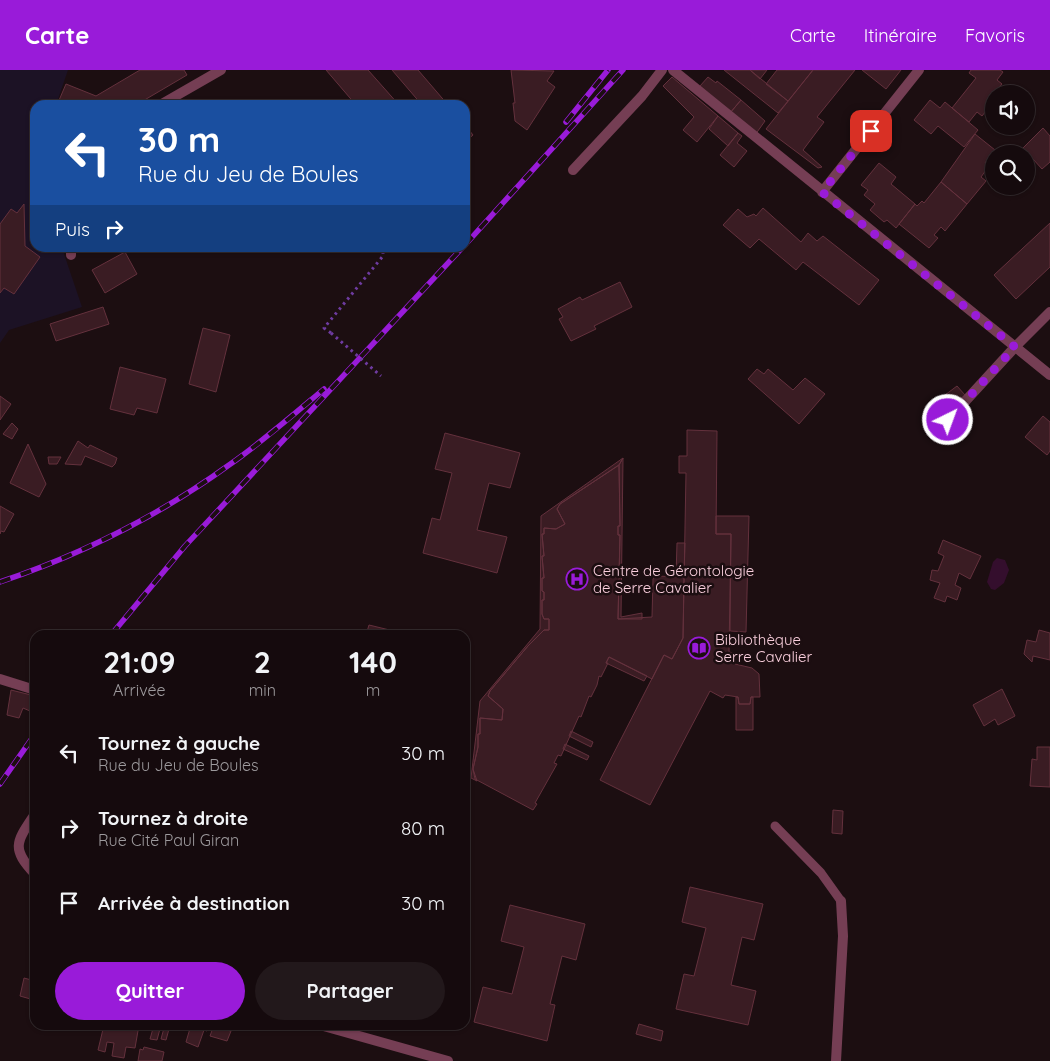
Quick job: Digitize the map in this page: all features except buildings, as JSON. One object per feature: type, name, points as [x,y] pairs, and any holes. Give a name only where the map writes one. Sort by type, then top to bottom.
[{"type":"street","points":[[169,100],[221,70]]},
{"type":"street","points":[[573,170],[642,96],[662,70]]},
{"type":"street","points":[[673,70],[1050,375]]},
{"type":"street","points":[[822,192],[919,70]]},
{"type":"street","points":[[948,420],[1050,312]]},
{"type":"street","points":[[0,679],[30,688]]},
{"type":"street","points":[[30,822],[19,838],[20,856],[30,868]]},
{"type":"street","points":[[836,1061],[843,936],[841,901]]},
{"type":"street","points":[[338,1030],[448,1061]]},
{"type":"lane","points":[[775,826],[821,873],[841,901]]},
{"type":"path","points":[[381,376],[324,328],[383,256],[383,252]]},
{"type":"shaded area","points":[[0,70],[68,70],[58,100],[30,100],[30,252],[63,252],[82,307],[9,330],[0,343]]},
{"type":"shaded area","points":[[997,558],[1005,560],[1009,570],[1004,583],[995,590],[991,589],[987,582],[993,562]]},
{"type":"railway","points":[[566,122],[608,70]]},
{"type":"railway","points":[[470,239],[623,70]]},
{"type":"railway","points":[[115,630],[185,546],[458,252]]},
{"type":"railway","points":[[0,582],[89,546],[119,532],[175,501],[241,456],[324,389]]},
{"type":"railway","points":[[0,784],[30,741]]},
{"type":"place","name":"Centre de Gérontologie de Serre Cavalier","points":[[577,579]]},
{"type":"place","name":"Bibliothèque Serre Cavalier","points":[[699,648]]},
{"type":"route","points":[[871,131],[822,192],[1015,347],[948,420]]}]
